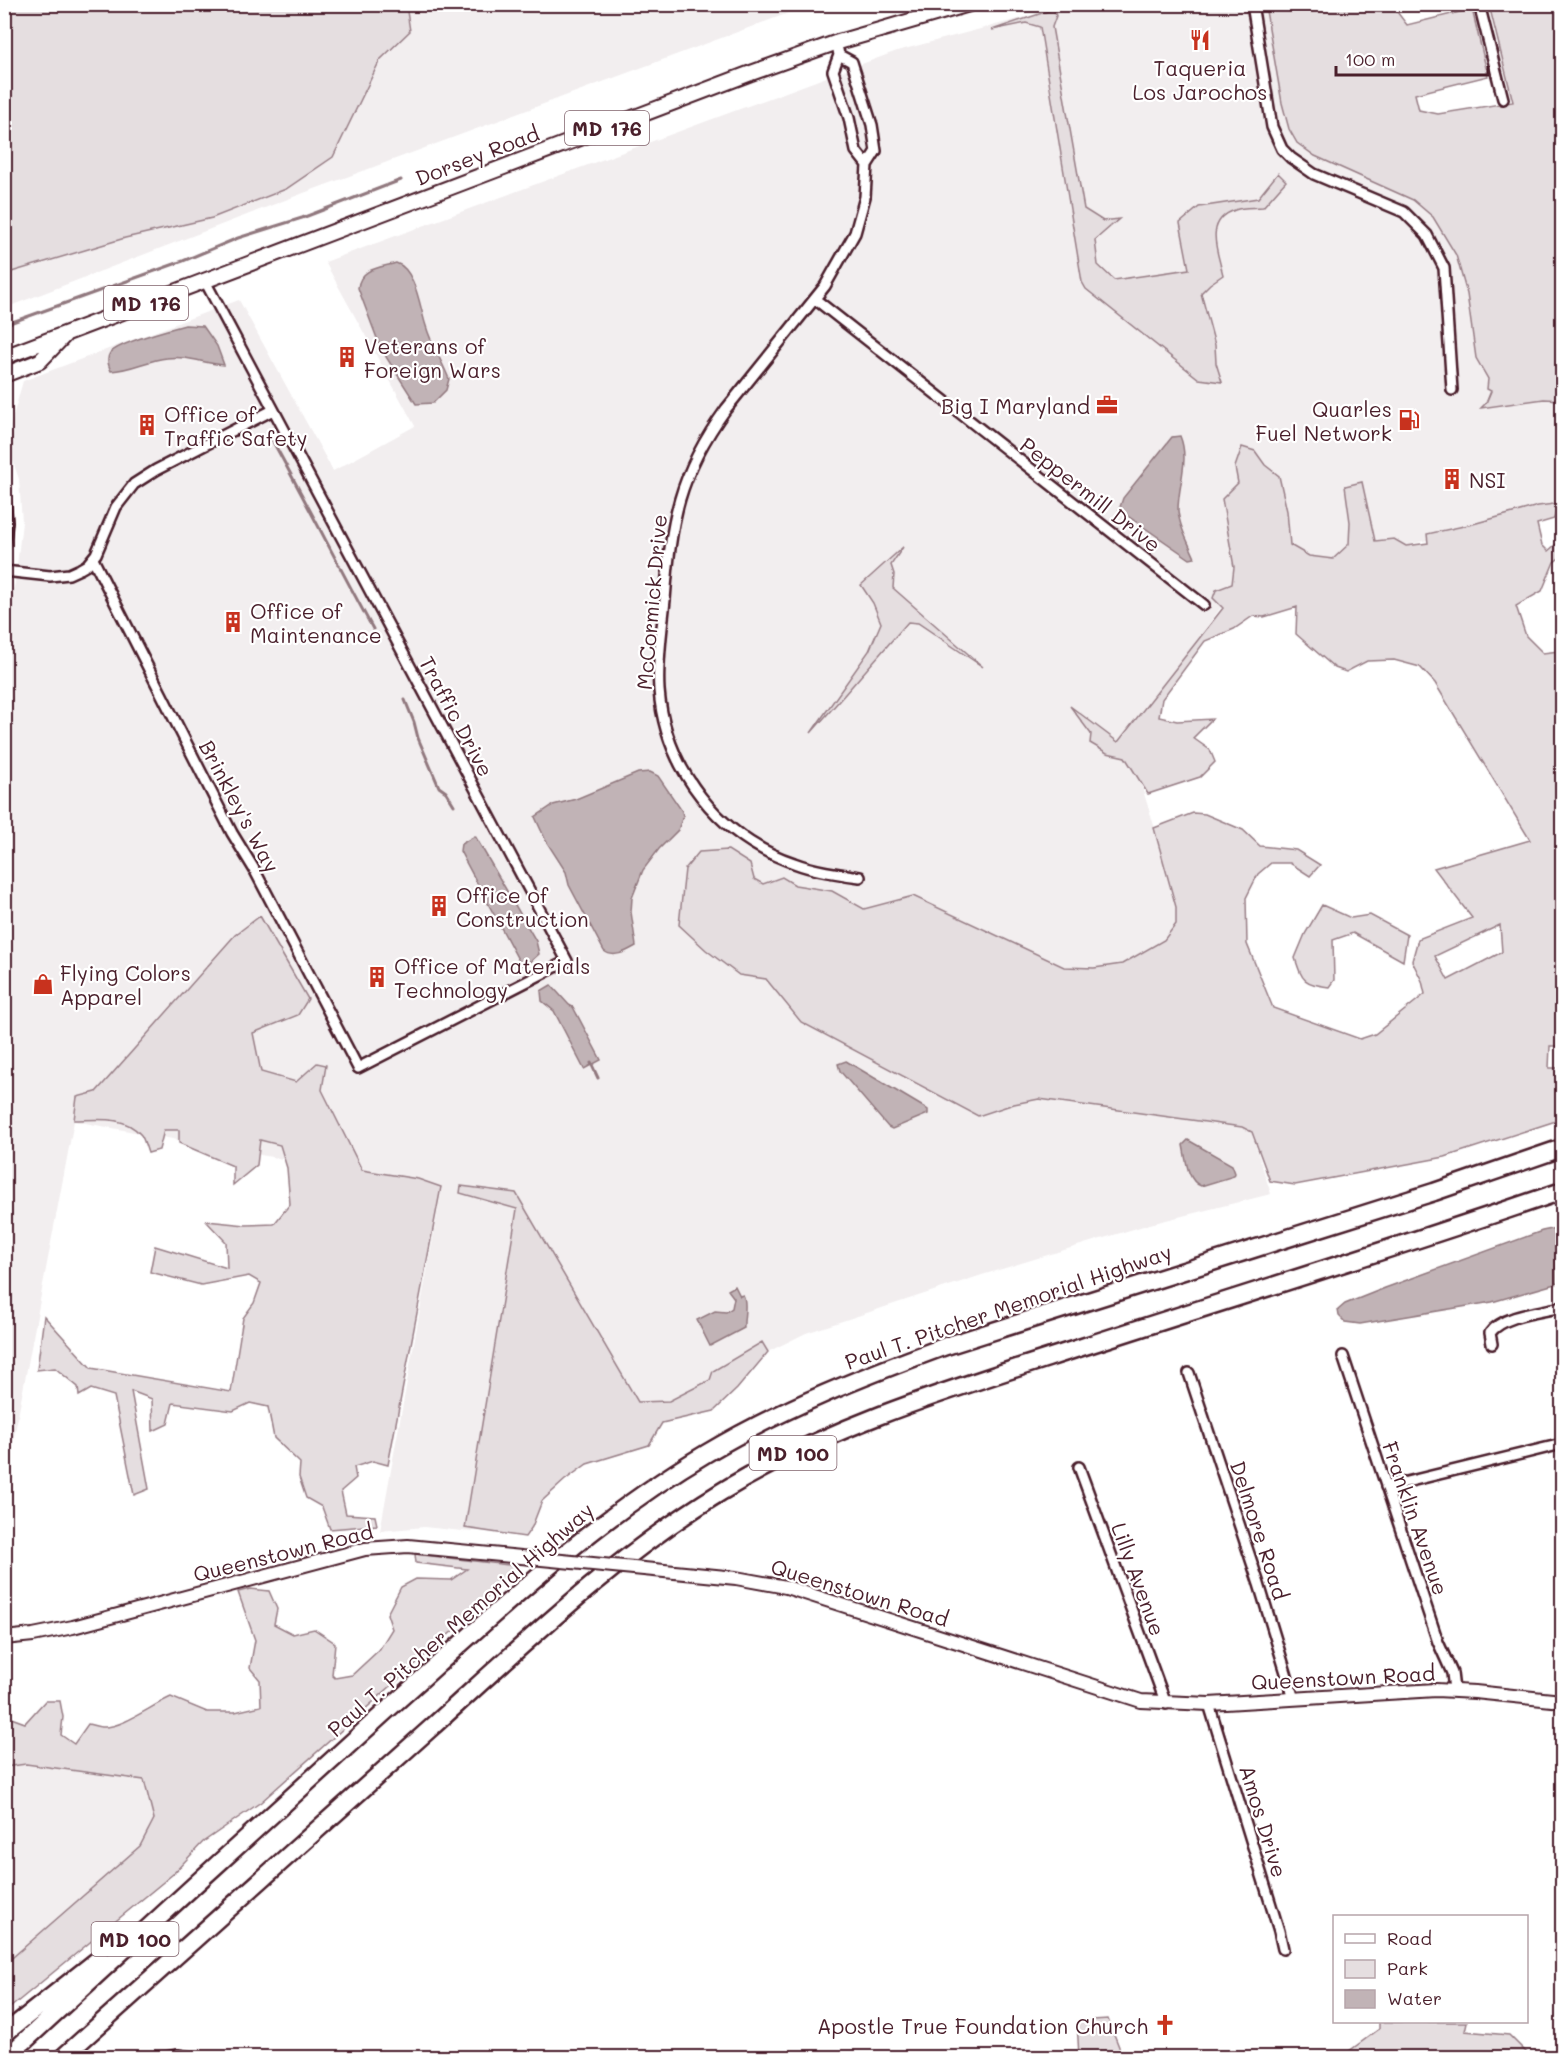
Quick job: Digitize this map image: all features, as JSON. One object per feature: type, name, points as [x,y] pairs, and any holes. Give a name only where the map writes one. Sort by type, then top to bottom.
[{"type":"highway","name":"Paul T. Pitcher Memorial Highway","points":[[6,2058],[469,1637],[591,1533],[650,1489],[706,1454],[810,1399],[946,1346],[1434,1192],[1563,1148]]},
{"type":"highway","name":"MD 100","points":[[62,2058],[569,1604],[665,1529],[721,1491],[823,1438],[889,1411],[960,1386],[1446,1232],[1563,1191]]},
{"type":"highway","points":[[4,2034],[265,1821]]},
{"type":"highway","points":[[71,2058],[165,1966]]},
{"type":"main road","name":"Dorsey Road","points":[[4,357],[837,49],[969,4]]},
{"type":"main road","points":[[4,375],[40,361],[66,333]]},
{"type":"street","points":[[1252,4],[1272,127],[1282,149],[1314,174],[1404,212],[1427,235],[1444,268],[1452,390]]},
{"type":"street","points":[[1479,4],[1503,99]]},
{"type":"street","name":"McCormick Drive","points":[[837,49],[852,62],[872,125],[876,151],[867,165],[865,197],[855,233],[835,270],[815,299],[711,429],[692,465],[678,502],[669,545],[659,692],[666,729],[679,762],[693,787],[717,815],[743,836],[776,856],[807,868],[860,877]]},
{"type":"street","points":[[837,49],[833,71],[849,118],[856,151],[867,165]]},
{"type":"street","name":"Traffic Drive","points":[[205,281],[567,961],[358,1068]]},
{"type":"street","name":"Peppermill Drive","points":[[815,299],[1204,604]]},
{"type":"street","points":[[4,571],[60,575],[80,569],[93,559],[116,507],[134,484],[156,470],[273,410]]},
{"type":"street","points":[[4,489],[7,522],[4,546]]},
{"type":"street","name":"Brinkley's Way","points":[[93,559],[232,833],[254,868],[358,1068]]},
{"type":"street","points":[[1492,1344],[1490,1334],[1495,1326],[1504,1320],[1563,1307]]},
{"type":"street","name":"Franklin Avenue","points":[[1343,1356],[1438,1642],[1452,1673],[1454,1690]]},
{"type":"street","name":"Delmore Road","points":[[1189,1373],[1259,1584],[1294,1699]]},
{"type":"street","points":[[1386,1487],[1563,1444]]},
{"type":"street","name":"Lilly Avenue","points":[[1079,1467],[1166,1704]]},
{"type":"street","name":"Queenstown Road","points":[[4,1638],[73,1627],[365,1549],[408,1546],[736,1578],[786,1587],[1141,1701],[1166,1704],[1209,1704],[1454,1690],[1563,1701]]},
{"type":"street","name":"Amos Drive","points":[[1209,1704],[1283,1949]]},
{"type":"street","points":[[162,2058],[178,2055],[195,2058]]},
{"type":"shaded area","points":[[5,5],[810,5],[301,194],[5,308]]},
{"type":"shaded area","points":[[1071,5],[1271,5],[1409,196],[1433,217],[1448,240],[1456,255],[1467,294],[1476,358],[1488,379],[1532,399],[1562,400],[1562,509],[1238,584],[1126,737],[1271,1194],[1150,1224],[982,1275],[806,1333],[663,1404],[472,1532],[424,1527],[380,1531],[442,1188],[74,1121],[5,1485],[4,600],[10,601],[15,583],[22,522],[19,479],[6,441],[23,381],[239,300],[333,471],[415,426],[325,262],[897,51]]},
{"type":"shaded area","points":[[26,1764],[144,1780],[154,1819],[140,1846],[5,1964],[5,1767]]},
{"type":"green space","points":[[4,5],[406,5],[410,31],[380,60],[333,157],[286,189],[212,218],[125,238],[5,274]]},
{"type":"green space","points":[[1265,5],[1395,5],[1397,12],[1407,25],[1472,9],[1488,76],[1415,94],[1419,110],[1438,114],[1513,102],[1489,5],[1562,5],[1562,400],[1544,399],[1481,408],[1491,391],[1487,389],[1488,379],[1476,358],[1467,294],[1456,255],[1433,217],[1413,200],[1315,156],[1297,143],[1289,129],[1282,103]]},
{"type":"green space","points":[[1054,9],[1056,16],[1052,27],[1084,209],[1103,221],[1119,219],[1095,240],[1098,265],[1114,280],[1189,269],[1180,223],[1199,207],[1258,198],[1278,173],[1286,181],[1263,207],[1235,210],[1225,215],[1216,229],[1216,247],[1223,275],[1201,293],[1222,382],[1199,379],[1086,289],[1082,282],[1040,27],[1026,23],[992,30]]},
{"type":"green space","points":[[1242,447],[1255,451],[1265,465],[1279,476],[1287,511],[1290,545],[1309,556],[1333,559],[1349,544],[1350,522],[1345,486],[1362,482],[1375,541],[1394,539],[1406,546],[1428,543],[1427,534],[1538,506],[1562,503],[1562,506],[1557,507],[1554,519],[1537,524],[1542,545],[1548,551],[1562,539],[1562,556],[1554,562],[1542,591],[1516,606],[1526,636],[1543,653],[1562,649],[1562,1046],[1550,1046],[1549,1068],[1562,1068],[1562,1119],[1445,1157],[1295,1185],[1270,1181],[1252,1132],[1242,1127],[1039,1099],[1014,1104],[978,1116],[801,1022],[766,979],[739,975],[706,950],[679,925],[685,869],[699,852],[728,850],[750,864],[754,879],[763,884],[782,877],[795,885],[832,891],[864,909],[913,896],[1064,967],[1094,968],[1122,964],[1164,940],[1176,924],[1176,907],[1154,828],[1193,813],[1205,814],[1243,830],[1260,846],[1296,850],[1320,865],[1310,876],[1290,863],[1271,863],[1258,874],[1246,898],[1247,944],[1273,1008],[1360,1039],[1375,1034],[1425,994],[1422,981],[1412,961],[1418,939],[1472,918],[1434,868],[1530,840],[1435,683],[1420,667],[1394,660],[1367,661],[1346,672],[1335,668],[1296,634],[1297,607],[1264,617],[1253,616],[1234,629],[1205,641],[1162,699],[1159,717],[1177,721],[1212,719],[1193,738],[1210,750],[1215,762],[1200,777],[1148,794],[1125,757],[1107,753],[1090,743],[1091,734],[1070,706],[1118,742],[1223,608],[1213,598],[1216,590],[1232,584],[1234,567],[1222,499],[1238,483],[1235,467]],"holes":[[[1500,925],[1502,952],[1448,980],[1435,956]]]},
{"type":"green space","points":[[903,547],[891,565],[894,574],[893,588],[983,667],[918,623],[908,622],[811,733],[869,651],[881,623],[873,603],[861,585]]},
{"type":"green space","points":[[1322,905],[1351,918],[1370,915],[1407,935],[1403,961],[1353,933],[1333,940],[1334,980],[1329,987],[1305,980],[1295,958],[1305,934]]},
{"type":"green space","points":[[260,916],[308,999],[298,1015],[253,1033],[261,1072],[296,1082],[317,1063],[326,1065],[322,1090],[362,1170],[418,1179],[441,1187],[388,1465],[373,1461],[354,1467],[356,1478],[341,1491],[346,1514],[375,1516],[377,1525],[330,1529],[322,1507],[306,1498],[299,1477],[300,1463],[274,1438],[268,1407],[250,1403],[233,1411],[173,1403],[168,1424],[153,1431],[152,1399],[131,1391],[149,1489],[134,1495],[114,1396],[91,1389],[79,1396],[78,1387],[55,1368],[37,1370],[44,1316],[91,1368],[231,1392],[243,1318],[254,1303],[261,1283],[249,1276],[201,1285],[150,1272],[155,1246],[227,1268],[226,1242],[206,1221],[246,1225],[274,1224],[290,1204],[287,1168],[280,1145],[260,1140],[257,1165],[233,1185],[233,1166],[179,1143],[179,1130],[164,1130],[159,1150],[148,1153],[141,1135],[127,1124],[101,1119],[74,1120],[77,1097],[96,1092],[235,935]]},
{"type":"green space","points":[[461,1186],[516,1193],[638,1402],[669,1401],[710,1380],[713,1371],[762,1342],[768,1352],[737,1389],[714,1411],[662,1423],[649,1445],[587,1464],[565,1480],[542,1501],[532,1527],[525,1537],[465,1528],[517,1209],[460,1193]]},
{"type":"green space","points":[[415,1554],[517,1566],[456,1628],[261,1802],[203,1842],[173,1874],[5,2012],[5,1964],[140,1846],[154,1819],[144,1780],[26,1764],[5,1767],[5,1712],[25,1723],[45,1701],[60,1701],[63,1717],[61,1735],[74,1744],[88,1724],[110,1727],[171,1697],[207,1712],[235,1712],[261,1706],[260,1680],[250,1668],[255,1640],[238,1592],[250,1589],[269,1591],[277,1609],[274,1624],[293,1634],[314,1629],[335,1643],[332,1675],[335,1678],[352,1675],[379,1650],[392,1629],[387,1614],[401,1587],[416,1579],[451,1580],[467,1569],[416,1563]]},
{"type":"green space","points":[[1108,2019],[1123,2057],[1079,2057],[1077,2021]]},
{"type":"green space","points":[[1379,2023],[1467,2023],[1465,2031],[1509,2035],[1531,2057],[1341,2057],[1379,2029]]},
{"type":"water","points":[[396,263],[403,267],[413,281],[428,333],[449,379],[446,390],[433,403],[416,404],[381,349],[358,288],[363,276],[367,273]]},
{"type":"water","points":[[185,325],[203,326],[217,346],[224,365],[174,357],[111,371],[108,358],[115,349],[146,336]]},
{"type":"water","points":[[1180,436],[1184,463],[1178,510],[1182,529],[1195,558],[1190,559],[1119,510],[1123,498],[1172,437]]},
{"type":"water","points":[[650,772],[658,776],[682,811],[683,816],[678,830],[643,870],[632,898],[631,912],[636,946],[612,954],[604,951],[569,885],[566,872],[546,841],[535,817],[553,805],[576,799],[638,773]]},
{"type":"water","points":[[475,836],[536,941],[539,954],[531,961],[521,965],[460,851],[461,844]]},
{"type":"water","points":[[551,985],[573,1007],[601,1060],[584,1069],[554,1011],[542,1001],[541,991]]},
{"type":"water","points":[[846,1061],[925,1108],[928,1114],[892,1129],[888,1127],[840,1071],[838,1064]]},
{"type":"water","points":[[1188,1140],[1232,1165],[1234,1176],[1201,1186],[1196,1183],[1190,1175],[1185,1157],[1183,1145]]},
{"type":"water","points":[[1562,1227],[1562,1282],[1492,1302],[1360,1324],[1345,1322],[1339,1316],[1338,1310],[1345,1304],[1385,1288],[1542,1231]]},
{"type":"water","points":[[735,1286],[740,1296],[743,1295],[744,1298],[744,1328],[710,1346],[697,1320],[715,1311],[726,1312],[732,1308],[734,1298],[728,1290]]},
{"type":"waterway","points":[[4,325],[401,180]]},
{"type":"waterway","points":[[271,438],[373,629]]},
{"type":"waterway","points":[[405,700],[439,787],[446,792],[454,805]]},
{"type":"waterway","points":[[591,1063],[598,1078]]},
{"type":"waterway","points":[[1485,2058],[1497,2053],[1504,2058]]},
{"type":"place","name":"Taqueria Los Jarochos","points":[[1200,40]]},
{"type":"place","name":"Veterans of Foreign Wars","points":[[347,357]]},
{"type":"place","name":"Big I Maryland","points":[[1107,405]]},
{"type":"place","name":"Quarles Fuel Network","points":[[1409,420]]},
{"type":"place","name":"Office of Traffic Safety","points":[[147,425]]},
{"type":"place","name":"NSI","points":[[1452,479]]},
{"type":"place","name":"Office of Maintenance","points":[[233,622]]},
{"type":"place","name":"Office of Construction","points":[[439,906]]},
{"type":"place","name":"Office of Materials Technology","points":[[377,977]]},
{"type":"place","name":"Flying Colors Apparel","points":[[43,984]]},
{"type":"place","name":"Apostle True Foundation Church","points":[[1165,2025]]}]
